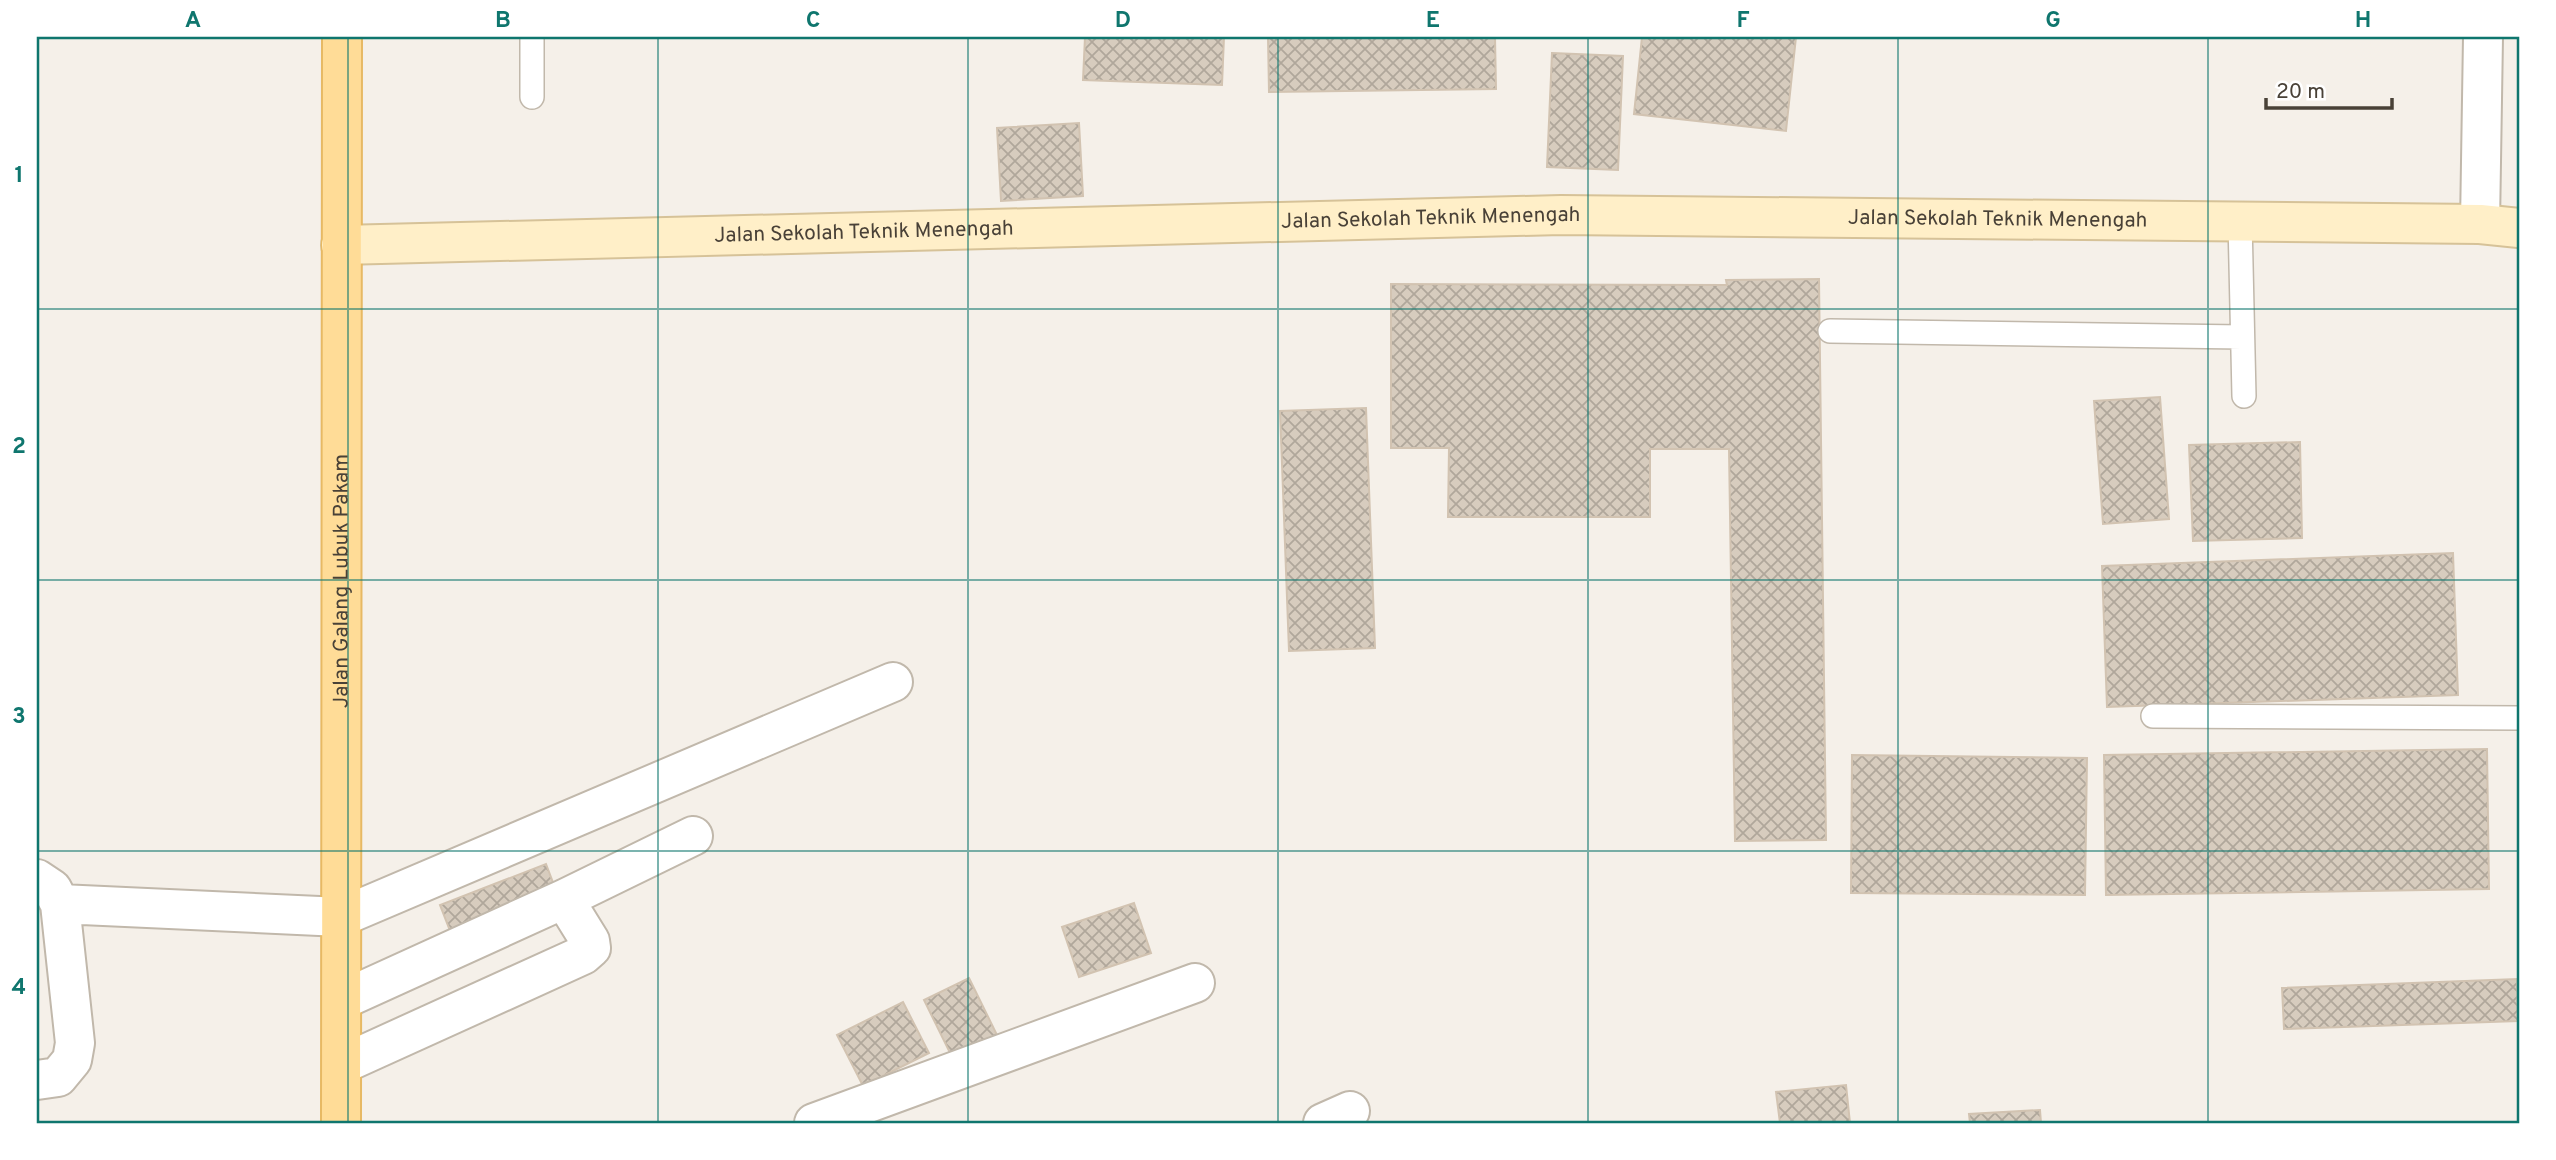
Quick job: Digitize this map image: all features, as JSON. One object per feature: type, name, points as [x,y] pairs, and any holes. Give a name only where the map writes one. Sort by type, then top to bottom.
[{"type":"main road","name":"Jalan Galang Lubuk Pakam","points":[[341,1123],[342,37]]},
{"type":"street","points":[[2480,224],[2483,37]]},
{"type":"street","name":"Jalan Sekolah Teknik Menengah","points":[[341,245],[1561,215],[2480,224],[2519,228]]},
{"type":"street","points":[[37,1080],[58,1077],[72,1060],[75,1043],[48,891],[341,917],[893,682]]},
{"type":"street","points":[[342,1000],[564,899],[693,836]]},
{"type":"street","points":[[343,1064],[583,955],[591,948],[590,941],[564,899]]},
{"type":"street","points":[[814,1123],[1195,983]]},
{"type":"lane","points":[[532,37],[532,97]]},
{"type":"lane","points":[[2239,222],[2244,396]]},
{"type":"lane","points":[[1830,331],[2242,337]]},
{"type":"lane","points":[[2152,716],[2519,718]]},
{"type":"building","points":[[1085,37],[1224,37],[1222,85],[1083,80]]},
{"type":"building","points":[[1268,37],[1495,37],[1496,89],[1269,92]]},
{"type":"building","points":[[1642,37],[1796,37],[1786,131],[1634,114]]},
{"type":"building","points":[[1552,53],[1623,56],[1618,170],[1547,167]]},
{"type":"building","points":[[1079,123],[1083,196],[1001,201],[997,128]]},
{"type":"building","points":[[1819,279],[1826,840],[1735,841],[1729,449],[1650,449],[1650,517],[1448,517],[1449,448],[1391,448],[1391,284],[1727,285],[1726,280]]},
{"type":"building","points":[[2160,397],[2169,519],[2103,524],[2094,401]]},
{"type":"building","points":[[1366,408],[1375,648],[1289,651],[1280,411]]},
{"type":"building","points":[[2300,442],[2302,538],[2193,541],[2189,445]]},
{"type":"building","points":[[2453,553],[2458,695],[2107,707],[2102,566]]},
{"type":"building","points":[[2487,749],[2489,889],[2106,895],[2104,755]]},
{"type":"building","points":[[1852,755],[2087,758],[2085,895],[1851,893]]},
{"type":"building","points":[[546,864],[560,901],[454,941],[440,905]]},
{"type":"building","points":[[1134,903],[1151,953],[1079,977],[1062,927]]},
{"type":"building","points":[[969,978],[997,1035],[952,1057],[924,1000]]},
{"type":"building","points":[[2517,979],[2518,1021],[2284,1029],[2282,988]]},
{"type":"building","points":[[903,1002],[929,1053],[863,1086],[837,1035]]},
{"type":"building","points":[[1846,1085],[1850,1123],[1780,1123],[1776,1092]]},
{"type":"building","points":[[2040,1110],[2041,1123],[1970,1123],[1969,1114]]}]
